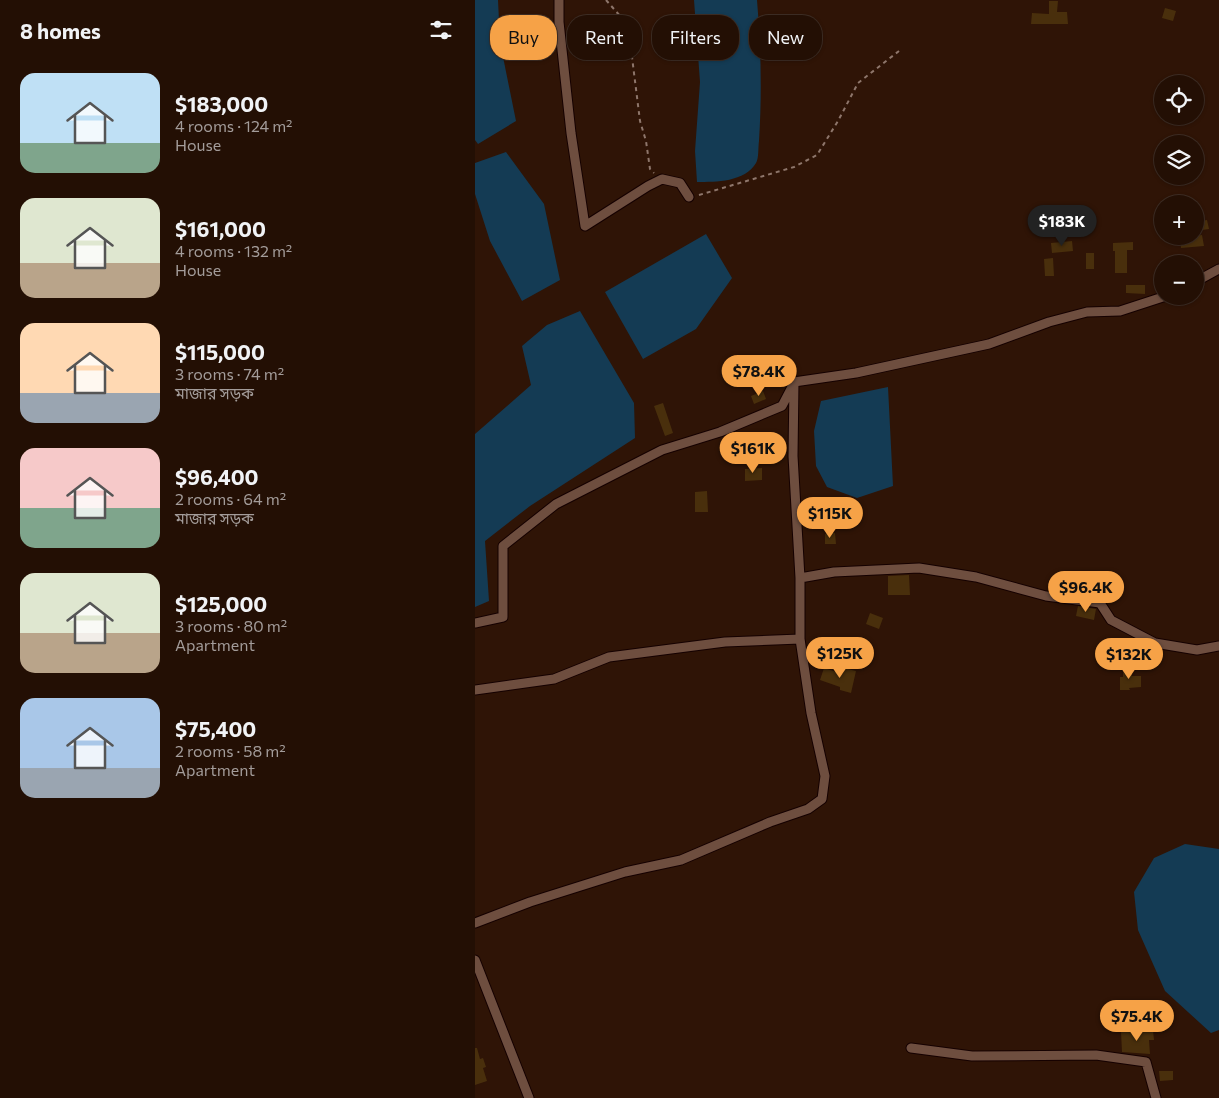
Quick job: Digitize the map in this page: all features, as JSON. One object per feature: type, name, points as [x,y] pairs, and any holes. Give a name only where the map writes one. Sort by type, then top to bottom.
[{"type":"street","points":[[559,0],[559,22],[571,133],[585,226],[662,179],[680,183],[689,197]]},
{"type":"street","points":[[1204,278],[1219,270]]},
{"type":"street","points":[[794,382],[856,373],[989,344],[1049,322],[1087,312],[1120,311],[1154,300]]},
{"type":"street","points":[[475,923],[530,902],[625,872],[681,860],[770,822],[809,810],[822,799],[825,776],[811,713],[800,640],[800,578],[793,456],[794,382]]},
{"type":"street","points":[[475,623],[503,617],[503,546],[522,529],[556,504],[662,450],[720,432],[782,406],[794,382]]},
{"type":"street","points":[[800,578],[834,572],[919,568],[976,577],[1046,596],[1100,603],[1111,620],[1155,643],[1197,650],[1219,646]]},
{"type":"street","points":[[475,690],[554,679],[609,657],[725,642],[800,640]]},
{"type":"street","points":[[475,960],[529,1098]]},
{"type":"street","points":[[911,1048],[971,1056],[1096,1055],[1146,1062],[1156,1098]]},
{"type":"path","points":[[606,0],[628,25],[639,121],[646,141],[650,169],[662,179]]},
{"type":"path","points":[[689,197],[717,191],[794,167],[817,155],[858,83],[899,51]]},
{"type":"water","points":[[475,0],[498,0],[499,15],[490,15],[490,60],[504,60],[516,121],[478,144],[475,140]]},
{"type":"water","points":[[694,0],[757,0],[758,15],[749,15],[749,60],[760,60],[758,158],[756,163],[745,174],[729,180],[697,182],[695,151],[700,82],[698,60],[739,60],[739,15],[695,15]]},
{"type":"water","points":[[506,152],[544,204],[560,280],[522,301],[490,241],[475,194],[475,163]]},
{"type":"water","points":[[706,234],[732,278],[696,329],[643,359],[605,292]]},
{"type":"water","points":[[580,311],[634,403],[635,438],[530,506],[485,541],[489,601],[475,607],[475,434],[531,385],[522,346],[547,325]]},
{"type":"water","points":[[888,387],[893,486],[857,498],[827,487],[816,466],[814,431],[821,401]]},
{"type":"water","points":[[1185,844],[1219,849],[1219,1030],[1211,1033],[1165,991],[1138,930],[1134,892],[1154,858]]},
{"type":"building","points":[[1049,1],[1058,1],[1057,12],[1067,12],[1068,24],[1031,24],[1032,13],[1049,14]]},
{"type":"building","points":[[1165,8],[1176,11],[1173,21],[1162,18]]},
{"type":"building","points":[[1204,220],[1207,220],[1209,229],[1204,230]]},
{"type":"building","points":[[1072,241],[1073,251],[1052,253],[1051,243]]},
{"type":"building","points":[[1133,242],[1133,250],[1127,250],[1127,273],[1115,273],[1113,243]]},
{"type":"building","points":[[1181,245],[1204,246],[1181,248]]},
{"type":"building","points":[[1086,253],[1094,253],[1094,269],[1086,269]]},
{"type":"building","points":[[1053,258],[1054,276],[1045,276],[1044,259]]},
{"type":"building","points":[[1126,285],[1145,285],[1145,294],[1126,293]]},
{"type":"building","points":[[763,391],[766,399],[754,404],[751,396]]},
{"type":"building","points":[[663,403],[673,433],[665,436],[654,406]]},
{"type":"building","points":[[762,468],[762,480],[745,481],[745,469]]},
{"type":"building","points":[[707,491],[708,512],[695,512],[695,492]]},
{"type":"building","points":[[835,533],[836,544],[825,544],[825,534]]},
{"type":"building","points":[[909,575],[910,595],[888,595],[888,576]]},
{"type":"building","points":[[1078,606],[1096,609],[1094,620],[1076,616]]},
{"type":"building","points":[[870,613],[883,618],[879,629],[866,624]]},
{"type":"building","points":[[1123,667],[1132,667],[1132,676],[1141,676],[1141,687],[1120,690],[1120,677],[1123,677]]},
{"type":"building","points":[[824,668],[843,674],[844,668],[856,671],[851,693],[820,680]]},
{"type":"building","points":[[1153,1030],[1154,1040],[1149,1040],[1150,1054],[1122,1052],[1121,1032]]},
{"type":"building","points":[[475,1048],[477,1048],[480,1059],[483,1058],[486,1067],[483,1068],[487,1081],[475,1085]]},
{"type":"building","points":[[1159,1071],[1173,1071],[1173,1080],[1160,1081]]}]
